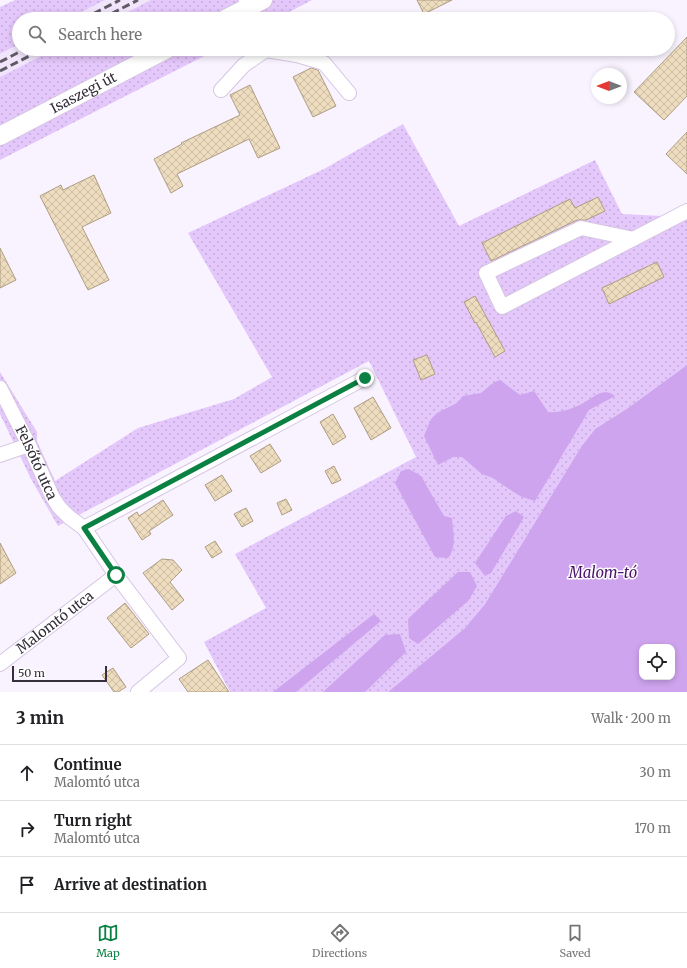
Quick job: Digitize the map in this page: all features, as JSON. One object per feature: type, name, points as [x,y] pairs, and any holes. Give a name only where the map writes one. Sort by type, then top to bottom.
[{"type":"main road","points":[[240,12],[253,6]]},
{"type":"main road","name":"Isaszegi út","points":[[0,136],[154,56]]},
{"type":"street","points":[[221,90],[244,65],[257,56]]},
{"type":"street","points":[[300,56],[324,63],[349,93]]},
{"type":"street","points":[[634,239],[582,228],[486,273],[502,307],[634,239],[687,211]]},
{"type":"street","points":[[138,692],[179,658],[116,575],[84,528],[365,378]]},
{"type":"street","name":"Felsőtó utca","points":[[0,388],[29,445],[52,496],[69,517],[84,528]]},
{"type":"street","points":[[0,455],[29,445]]},
{"type":"street","name":"Malomtó utca","points":[[0,664],[116,575]]},
{"type":"shaded area","points":[[15,0],[105,0],[82,12],[12,12],[12,48],[0,54],[0,7]]},
{"type":"shaded area","points":[[105,0],[151,0],[128,12],[82,12]]},
{"type":"shaded area","points":[[151,0],[312,0],[289,12],[128,12]]},
{"type":"shaded area","points":[[12,48],[12,56],[41,56],[0,77],[0,54]]},
{"type":"shaded area","points":[[41,56],[204,56],[0,160],[0,77]]},
{"type":"shaded area","points":[[403,124],[459,226],[595,160],[622,214],[662,216],[687,203],[687,365],[628,408],[595,429],[581,447],[485,604],[465,628],[388,692],[230,692],[204,642],[266,608],[235,554],[416,457],[369,361],[58,526],[31,479],[0,414],[0,372],[37,432],[37,441],[55,481],[138,428],[234,399],[272,377],[188,233],[324,169]]},
{"type":"water","name":"Malom-tó","points":[[687,365],[687,692],[388,692],[465,628],[485,604],[581,447],[595,429],[628,408]]},
{"type":"water","points":[[500,380],[520,395],[534,391],[548,412],[558,412],[573,408],[603,392],[615,396],[589,410],[535,501],[522,497],[493,478],[482,474],[462,457],[453,457],[438,465],[424,436],[431,419],[437,413],[457,403],[463,396],[481,393],[493,383]]},
{"type":"water","points":[[409,469],[421,476],[444,516],[452,518],[454,534],[453,549],[448,558],[435,557],[395,483],[401,471]]},
{"type":"water","points":[[516,511],[524,517],[491,573],[485,576],[475,563],[506,516]]},
{"type":"water","points":[[458,572],[470,572],[477,586],[468,601],[418,644],[409,638],[408,619]]},
{"type":"water","points":[[374,614],[381,621],[296,692],[273,692]]},
{"type":"water","points":[[400,634],[406,652],[365,692],[323,692],[385,635]]},
{"type":"building","points":[[417,0],[452,0],[428,12],[423,12]]},
{"type":"building","points":[[687,37],[687,96],[664,120],[634,92],[669,56],[675,56],[675,49]]},
{"type":"building","points":[[311,68],[318,70],[336,106],[313,117],[293,77]]},
{"type":"building","points":[[250,85],[280,148],[258,158],[249,139],[177,174],[183,186],[171,193],[154,159],[182,144],[181,143],[240,115],[230,95]]},
{"type":"building","points":[[687,132],[687,174],[666,154]]},
{"type":"building","points":[[94,175],[111,213],[82,227],[109,280],[88,290],[40,196],[61,185],[63,190]]},
{"type":"building","points":[[598,197],[605,211],[586,220],[577,220],[491,261],[482,243],[570,199],[575,208]]},
{"type":"building","points":[[0,248],[16,280],[0,288]]},
{"type":"building","points":[[657,262],[664,277],[609,304],[602,288]]},
{"type":"building","points":[[475,296],[505,351],[495,357],[464,302]]},
{"type":"building","points":[[427,355],[435,374],[421,380],[413,360]]},
{"type":"building","points":[[373,397],[391,428],[371,440],[354,408]]},
{"type":"building","points":[[333,414],[346,437],[333,445],[320,422]]},
{"type":"building","points":[[270,444],[281,461],[261,473],[250,456]]},
{"type":"building","points":[[334,466],[341,480],[332,484],[325,471]]},
{"type":"building","points":[[222,475],[232,491],[215,501],[205,485]]},
{"type":"building","points":[[286,499],[292,510],[282,515],[277,503]]},
{"type":"building","points":[[163,500],[173,515],[149,531],[151,534],[142,540],[128,518],[137,512],[139,516]]},
{"type":"building","points":[[246,508],[253,521],[242,527],[234,514]]},
{"type":"building","points":[[215,541],[222,552],[212,558],[205,547]]},
{"type":"building","points":[[0,543],[16,573],[0,584]]},
{"type":"building","points":[[162,559],[173,560],[182,570],[170,582],[184,600],[172,610],[143,573]]},
{"type":"building","points":[[125,603],[149,634],[131,648],[107,618]]},
{"type":"building","points":[[208,660],[229,692],[188,692],[179,679]]},
{"type":"building","points":[[113,668],[126,687],[118,692],[114,692],[102,675]]},
{"type":"railway","points":[[97,12],[120,0]]},
{"type":"railway","points":[[115,12],[138,0]]},
{"type":"railway","points":[[0,62],[12,56]]},
{"type":"railway","points":[[0,71],[29,56]]},
{"type":"route","points":[[116,575],[84,528],[365,378]]}]
